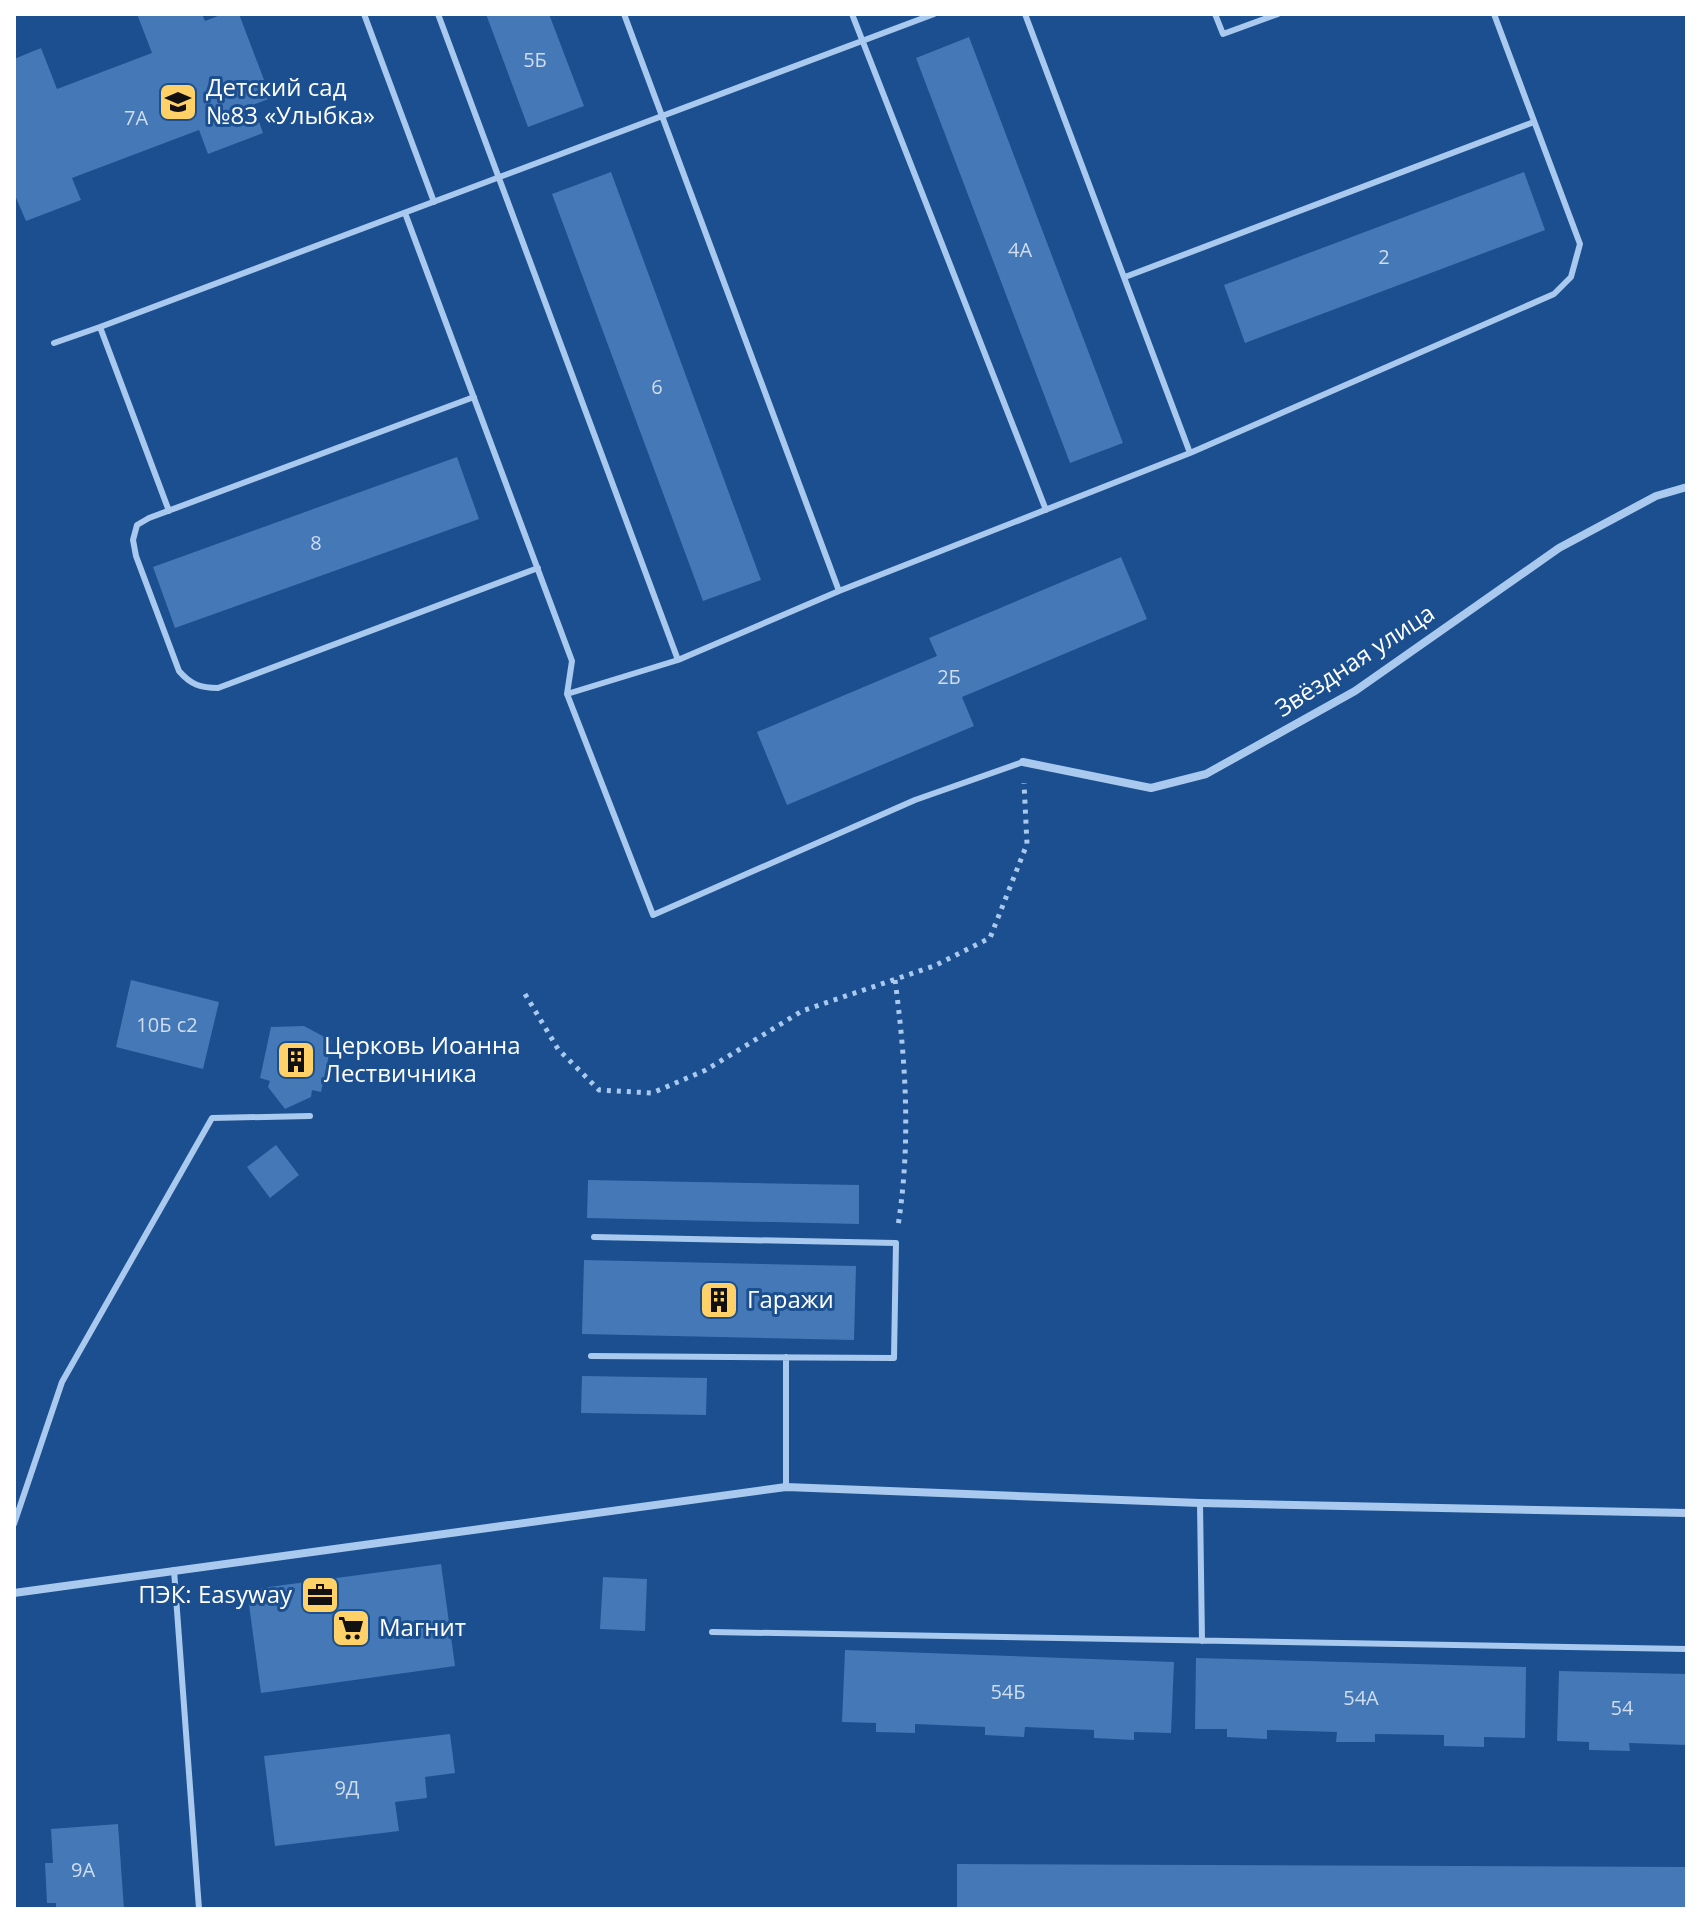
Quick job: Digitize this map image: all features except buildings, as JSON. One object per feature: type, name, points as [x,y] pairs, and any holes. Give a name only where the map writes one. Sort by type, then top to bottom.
[{"type":"street","name":"Звёздная улица","points":[[1023,762],[1151,788],[1206,774],[1355,691],[1559,548],[1656,496],[1687,487]]},
{"type":"street","points":[[14,1593],[786,1487],[1200,1503],[1687,1513]]},
{"type":"lane","points":[[364,14],[434,202]]},
{"type":"lane","points":[[438,14],[678,660]]},
{"type":"lane","points":[[624,14],[839,591]]},
{"type":"lane","points":[[852,14],[1046,510]]},
{"type":"lane","points":[[54,343],[934,14]]},
{"type":"lane","points":[[1025,14],[1190,453]]},
{"type":"lane","points":[[1215,14],[1223,34],[1278,14]]},
{"type":"lane","points":[[567,694],[678,660],[839,591],[1190,453],[1554,294],[1571,277],[1580,244],[1494,14]]},
{"type":"lane","points":[[1125,277],[1534,122]]},
{"type":"lane","points":[[405,213],[572,661],[567,694],[653,915],[915,800],[1023,762]]},
{"type":"lane","points":[[100,327],[169,511]]},
{"type":"lane","points":[[474,397],[137,525],[134,548],[179,671],[187,681],[202,688],[218,688],[538,568]]},
{"type":"lane","points":[[14,1524],[62,1382],[212,1118],[310,1116]]},
{"type":"lane","points":[[591,1356],[894,1358],[896,1243],[594,1237]]},
{"type":"lane","points":[[786,1357],[786,1487]]},
{"type":"lane","points":[[1200,1503],[1202,1641]]},
{"type":"lane","points":[[174,1570],[199,1909]]},
{"type":"lane","points":[[712,1632],[1687,1649]]},
{"type":"path","points":[[525,994],[558,1049],[599,1090],[652,1093],[706,1070],[802,1011],[934,966],[990,938],[1027,844],[1023,762]]},
{"type":"path","points":[[895,980],[906,1070],[906,1173],[896,1243]]},
{"type":"place","name":"Детский сад №83 «Улыбка»","points":[[178,102]]},
{"type":"place","name":"Церковь Иоанна Лествичника","points":[[296,1060]]},
{"type":"place","name":"Гаражи","points":[[719,1300]]},
{"type":"place","name":"ПЭК: Easyway","points":[[320,1595]]},
{"type":"place","name":"Магнит","points":[[351,1628]]}]
